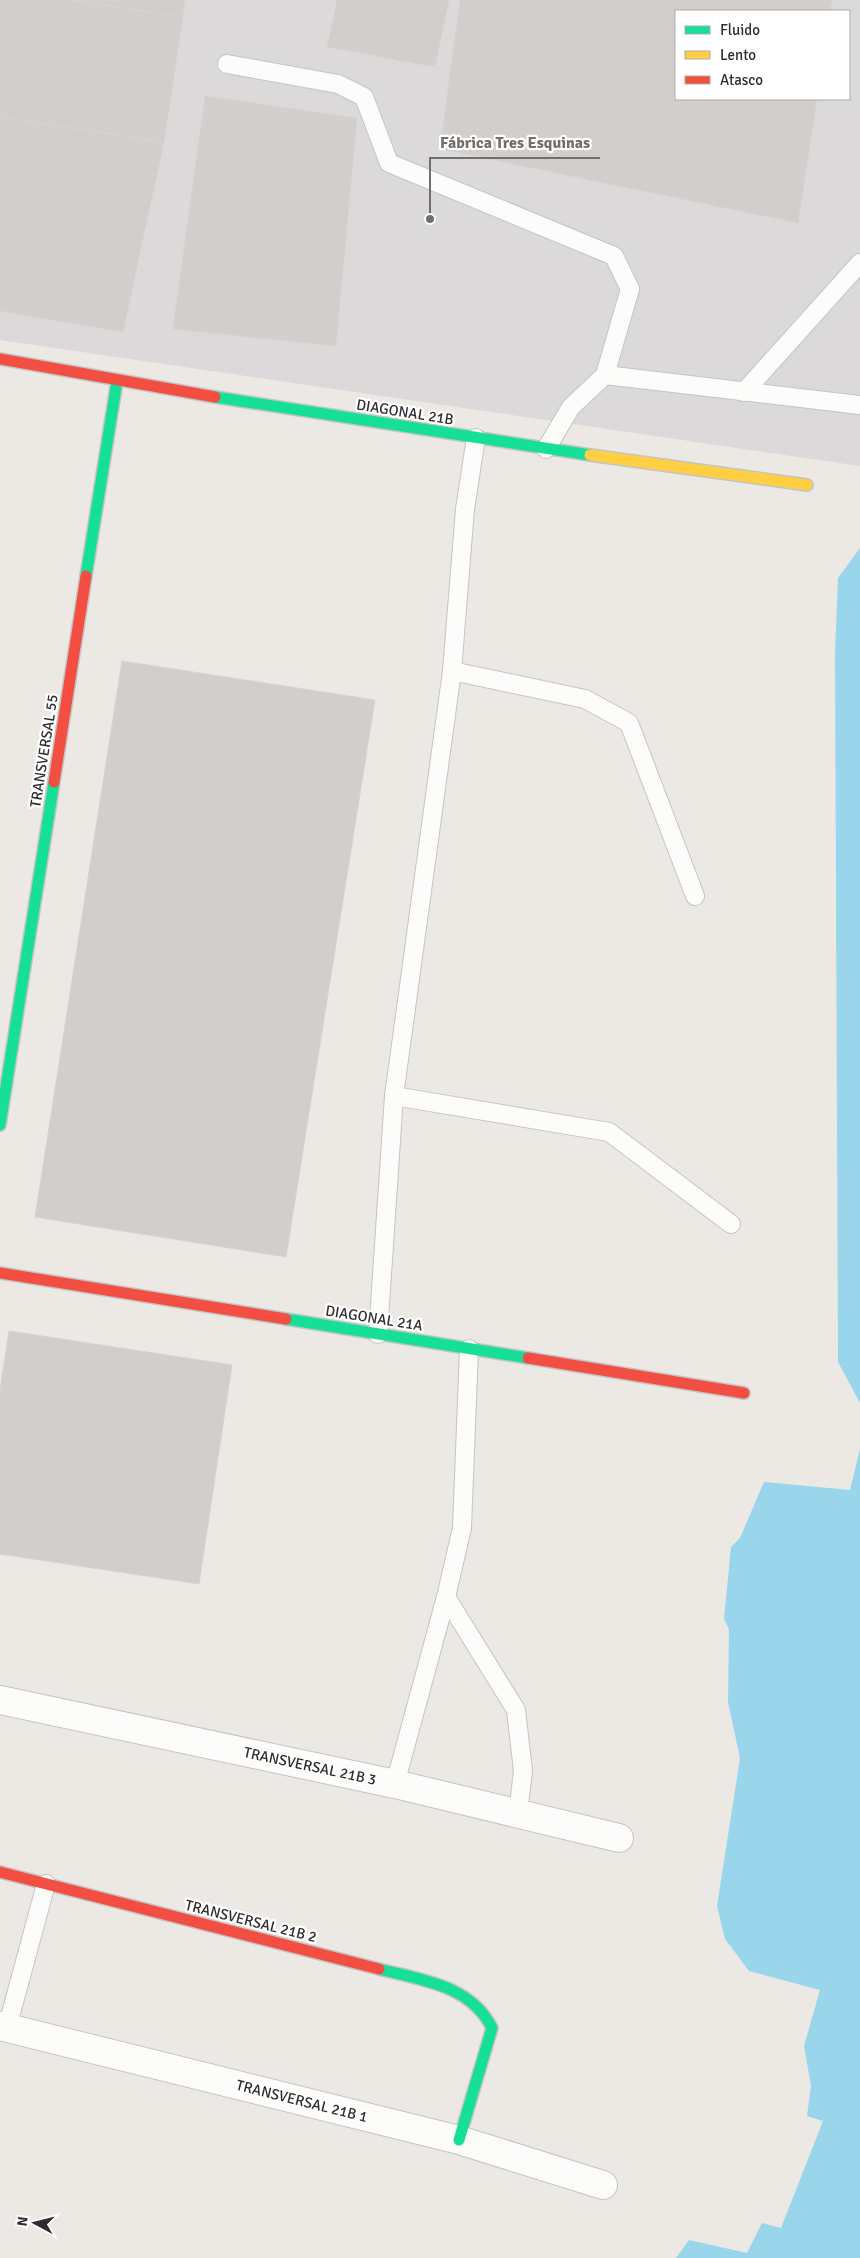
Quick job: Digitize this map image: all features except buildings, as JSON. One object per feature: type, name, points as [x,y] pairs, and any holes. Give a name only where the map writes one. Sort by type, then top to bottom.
[{"type":"street","name":"DIAGONAL 21B","points":[[0,359],[117,381],[546,450],[807,485]]},
{"type":"street","name":"TRANSVERSAL 55","points":[[0,1125],[117,381]]},
{"type":"street","name":"DIAGONAL 21A","points":[[0,1273],[744,1393]]},
{"type":"street","name":"TRANSVERSAL 21B 3","points":[[0,1700],[395,1784],[620,1838]]},
{"type":"street","name":"TRANSVERSAL 21B 2","points":[[0,1872],[440,1985],[470,1998],[487,2016],[492,2028],[458,2140]]},
{"type":"street","name":"TRANSVERSAL 21B 1","points":[[3,2027],[458,2140],[603,2185]]},
{"type":"lane","points":[[227,64],[338,84],[364,97],[389,163],[614,256],[630,289],[605,374],[571,407],[546,450]]},
{"type":"lane","points":[[744,392],[860,263]]},
{"type":"lane","points":[[605,374],[860,405]]},
{"type":"lane","points":[[378,1334],[394,1096],[452,670],[465,509],[476,438]]},
{"type":"lane","points":[[452,670],[585,699],[629,723],[695,896]]},
{"type":"lane","points":[[394,1096],[609,1132],[731,1224]]},
{"type":"lane","points":[[395,1784],[446,1597],[462,1528],[469,1349]]},
{"type":"lane","points":[[446,1597],[516,1710],[523,1771],[518,1813]]},
{"type":"lane","points":[[3,2027],[46,1884]]},
{"type":"shaded area","points":[[0,0],[860,0],[860,466],[0,340]]},
{"type":"water","points":[[860,548],[860,1403],[838,1362],[835,654],[838,578]]},
{"type":"water","points":[[860,1449],[860,2258],[676,2258],[689,2240],[747,2253],[762,2223],[781,2228],[823,2121],[807,2116],[811,2086],[804,2046],[820,1990],[749,1971],[725,1939],[717,1906],[740,1758],[728,1702],[729,1629],[724,1619],[731,1547],[740,1538],[764,1482],[850,1490]]},
{"type":"traffic: fast","points":[[86,576],[117,381]]},
{"type":"traffic: fast","points":[[215,397],[590,455]]},
{"type":"traffic: fast","points":[[0,1125],[54,782]]},
{"type":"traffic: fast","points":[[286,1319],[528,1358]]},
{"type":"traffic: fast","points":[[379,1969],[428,1981],[458,1993],[483,2014],[492,2028],[459,2140]]},
{"type":"traffic: slow","points":[[590,455],[807,485]]},
{"type":"traffic: jam","points":[[0,359],[215,397]]},
{"type":"traffic: jam","points":[[54,782],[86,576]]},
{"type":"traffic: jam","points":[[0,1273],[286,1319]]},
{"type":"traffic: jam","points":[[528,1358],[744,1393]]},
{"type":"traffic: jam","points":[[0,1872],[379,1969]]},
{"type":"place","name":"Fábrica Tres Esquinas","points":[[430,219]]}]
